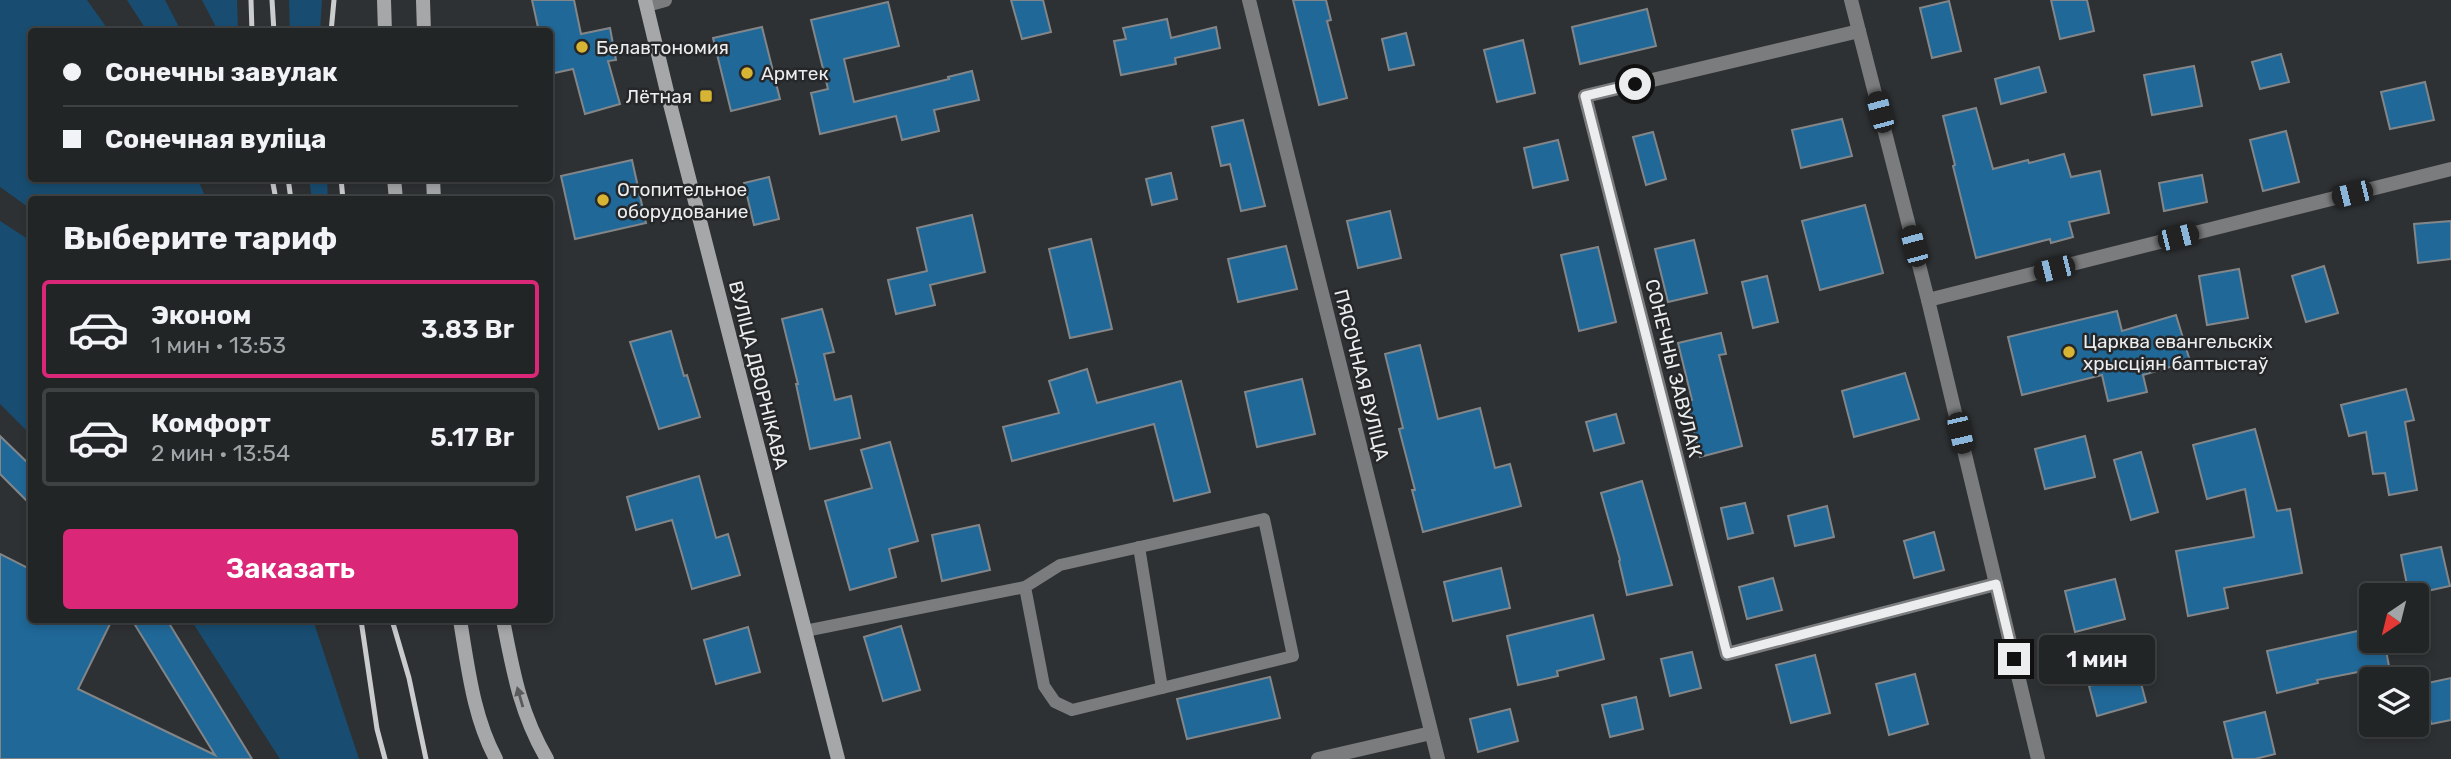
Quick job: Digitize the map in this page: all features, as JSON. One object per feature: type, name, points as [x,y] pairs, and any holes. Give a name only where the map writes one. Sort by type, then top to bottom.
[{"type":"main road","points":[[384,0],[385,28]]},
{"type":"main road","points":[[423,0],[424,28]]},
{"type":"main road","name":"ВУЛІЦА ДВОРНІКАВА","points":[[646,2],[838,759]]},
{"type":"main road","points":[[461,623],[473,693],[485,739],[496,759]]},
{"type":"main road","points":[[504,623],[513,674],[527,723],[547,759]]},
{"type":"street","points":[[646,2],[665,0]]},
{"type":"street","name":"ПЯСОЧНАЯ ВУЛІЦА","points":[[1249,0],[1438,759]]},
{"type":"street","points":[[1851,0],[1928,300],[2038,759]]},
{"type":"street","name":"СОНЕЧНЫ ЗАВУЛАК","points":[[1859,31],[1585,96],[1727,654],[1996,584]]},
{"type":"street","points":[[1928,300],[2451,169]]},
{"type":"street","points":[[1318,759],[1431,733]]},
{"type":"lane","points":[[805,631],[1025,587],[1060,565],[1264,519],[1293,656],[1072,710],[1055,702],[1044,686],[1025,587]]},
{"type":"lane","points":[[1139,547],[1162,688]]},
{"type":"shaded area","points":[[0,0],[87,0],[107,28],[28,28],[28,182],[199,182],[205,196],[28,196],[28,207],[0,187]]},
{"type":"shaded area","points":[[127,0],[165,0],[179,28],[145,28]]},
{"type":"shaded area","points":[[202,0],[237,0],[238,28],[216,28]]},
{"type":"shaded area","points":[[289,0],[322,0],[320,28],[290,28]]},
{"type":"shaded area","points":[[309,182],[327,182],[328,196],[312,196]]},
{"type":"shaded area","points":[[0,221],[28,239],[28,432],[0,404]]},
{"type":"shaded area","points":[[193,623],[314,623],[359,759],[280,759]]},
{"type":"building","name":"Белавтономия","points":[[532,0],[574,0],[581,34],[610,28],[616,60],[608,61],[620,104],[585,114],[573,69],[553,73],[553,28],[538,28]]},
{"type":"building","points":[[1011,0],[1043,0],[1051,32],[1022,39]]},
{"type":"building","points":[[1293,0],[1326,0],[1331,20],[1327,21],[1347,98],[1319,105]]},
{"type":"building","points":[[2051,0],[2087,0],[2094,31],[2060,39]]},
{"type":"building","points":[[1949,1],[1961,51],[1932,58],[1920,8]]},
{"type":"building","points":[[888,2],[899,46],[844,59],[854,102],[972,71],[979,100],[934,110],[939,131],[902,140],[896,116],[820,134],[811,93],[828,89],[811,20]]},
{"type":"building","points":[[1647,9],[1656,46],[1580,64],[1572,27]]},
{"type":"building","points":[[1167,19],[1171,38],[1216,27],[1220,48],[1175,58],[1176,64],[1121,75],[1114,41],[1126,39],[1123,28]]},
{"type":"building","points":[[762,27],[780,99],[731,111],[713,38]]},
{"type":"building","points":[[1406,33],[1414,65],[1389,70],[1382,39]]},
{"type":"building","points":[[1523,40],[1535,93],[1497,102],[1484,50]]},
{"type":"building","points":[[2281,54],[2289,82],[2260,89],[2252,62]]},
{"type":"building","points":[[2194,66],[2202,106],[2152,115],[2144,75]]},
{"type":"building","points":[[2039,67],[2046,92],[2001,104],[1995,79]]},
{"type":"building","points":[[2425,82],[2434,120],[2390,129],[2381,92]]},
{"type":"building","points":[[1976,108],[1993,169],[2064,154],[2071,177],[2100,171],[2109,213],[2069,222],[2073,237],[2051,243],[2050,239],[1976,258],[1943,116]]},
{"type":"building","points":[[1842,119],[1852,156],[1801,168],[1792,130]]},
{"type":"building","points":[[1243,120],[1265,206],[1241,211],[1230,164],[1221,166],[1212,127]]},
{"type":"building","points":[[2286,131],[2299,182],[2263,191],[2250,140]]},
{"type":"building","points":[[1653,132],[1666,179],[1646,185],[1633,137]]},
{"type":"building","points":[[1558,140],[1568,180],[1533,188],[1524,148]]},
{"type":"building","name":"Отопительное оборудование","points":[[632,160],[646,223],[575,239],[561,176]]},
{"type":"building","points":[[1171,173],[1177,199],[1152,205],[1146,179]]},
{"type":"building","points":[[2202,175],[2207,202],[2164,211],[2159,183]]},
{"type":"building","points":[[769,177],[779,219],[754,225],[744,183]]},
{"type":"building","points":[[1865,205],[1883,273],[1820,290],[1802,221]]},
{"type":"building","points":[[1390,211],[1401,258],[1358,268],[1347,221]]},
{"type":"building","points":[[972,215],[985,272],[930,285],[935,305],[896,314],[888,280],[927,271],[917,228]]},
{"type":"building","points":[[2451,221],[2451,259],[2418,263],[2414,224]]},
{"type":"building","points":[[1091,239],[1112,329],[1070,338],[1049,249]]},
{"type":"building","points":[[1694,240],[1707,293],[1668,302],[1655,249]]},
{"type":"building","points":[[1286,246],[1297,289],[1238,302],[1228,259]]},
{"type":"building","points":[[1598,247],[1616,322],[1579,331],[1561,255]]},
{"type":"building","points":[[2324,266],[2338,313],[2306,322],[2292,276]]},
{"type":"building","points":[[2239,269],[2248,318],[2207,325],[2199,276]]},
{"type":"building","points":[[1767,276],[1778,322],[1753,328],[1742,282]]},
{"type":"building","points":[[822,309],[834,352],[824,354],[835,400],[851,396],[860,438],[810,449],[782,319]]},
{"type":"building","name":"Царква евангельскіх хрысціян баптыстаў","points":[[2117,311],[2122,331],[2176,315],[2190,361],[2143,375],[2147,392],[2108,401],[2102,375],[2022,395],[2008,337]]},
{"type":"building","points":[[671,331],[700,417],[659,429],[630,342]]},
{"type":"building","points":[[1721,333],[1726,354],[1719,355],[1742,446],[1700,457],[1686,401],[1692,400],[1678,343]]},
{"type":"building","points":[[1420,345],[1438,419],[1480,408],[1495,468],[1510,464],[1521,506],[1423,532],[1399,429],[1403,428],[1385,354]]},
{"type":"building","points":[[1087,369],[1097,403],[1181,381],[1210,492],[1174,501],[1154,424],[1012,461],[1003,427],[1059,413],[1049,381]]},
{"type":"building","points":[[1905,373],[1919,419],[1854,437],[1842,391]]},
{"type":"building","points":[[1302,379],[1315,434],[1257,447],[1245,392]]},
{"type":"building","points":[[2406,389],[2414,420],[2405,422],[2417,490],[2389,495],[2385,473],[2373,474],[2366,432],[2349,436],[2341,405]]},
{"type":"building","points":[[1616,414],[1624,443],[1594,451],[1586,422]]},
{"type":"building","points":[[2255,429],[2277,511],[2290,509],[2302,573],[2224,588],[2228,608],[2188,616],[2176,551],[2254,537],[2245,489],[2207,499],[2193,445]]},
{"type":"building","points":[[0,436],[28,463],[28,502],[0,474]]},
{"type":"building","points":[[2085,436],[2095,477],[2045,489],[2035,449]]},
{"type":"building","points":[[890,442],[918,541],[889,549],[896,577],[850,590],[825,501],[872,488],[861,450]]},
{"type":"building","points":[[2141,452],[2158,512],[2131,520],[2114,460]]},
{"type":"building","points":[[699,476],[716,538],[728,534],[740,575],[692,589],[672,520],[636,530],[627,497]]},
{"type":"building","points":[[1642,481],[1672,585],[1627,595],[1601,493]]},
{"type":"building","points":[[1745,503],[1753,533],[1728,539],[1721,508]]},
{"type":"building","points":[[1827,506],[1834,537],[1795,546],[1788,516]]},
{"type":"building","points":[[979,525],[990,570],[942,581],[932,535]]},
{"type":"building","points":[[1934,532],[1944,570],[1914,578],[1904,541]]},
{"type":"building","points":[[2441,547],[2450,586],[2429,591],[2429,583],[2407,583],[2401,555]]},
{"type":"building","points":[[0,554],[28,568],[28,623],[111,623],[78,689],[215,755],[134,623],[169,623],[252,759],[0,759]]},
{"type":"building","points":[[1501,568],[1510,608],[1453,621],[1444,582]]},
{"type":"building","points":[[1773,578],[1782,610],[1747,619],[1739,587]]},
{"type":"building","points":[[2115,579],[2125,619],[2075,632],[2065,591]]},
{"type":"building","points":[[1593,615],[1604,659],[1557,671],[1558,676],[1518,685],[1507,636]]},
{"type":"building","points":[[901,626],[920,690],[883,701],[864,637]]},
{"type":"building","points":[[748,627],[760,672],[716,684],[704,640]]},
{"type":"building","points":[[2359,631],[2359,653],[2386,653],[2389,666],[2359,667],[2359,672],[2317,680],[2318,683],[2277,693],[2267,651]]},
{"type":"building","points":[[1692,652],[1701,688],[1670,696],[1661,659]]},
{"type":"building","points":[[1815,655],[1830,713],[1791,723],[1776,665]]},
{"type":"building","points":[[2138,672],[2146,702],[2097,716],[2089,686]]},
{"type":"building","points":[[1915,674],[1928,724],[1889,735],[1876,684]]},
{"type":"building","points":[[1270,677],[1280,718],[1187,739],[1177,699]]},
{"type":"building","points":[[2451,678],[2451,720],[2431,724],[2429,683]]},
{"type":"building","points":[[1636,697],[1643,729],[1610,737],[1602,705]]},
{"type":"building","points":[[1510,709],[1518,741],[1478,752],[1470,719]]},
{"type":"building","points":[[2265,712],[2275,754],[2255,759],[2233,759],[2224,722]]},
{"type":"railway","points":[[251,0],[252,28]]},
{"type":"railway","points":[[272,0],[274,28]]},
{"type":"railway","points":[[331,28],[334,0]]},
{"type":"railway","points":[[273,182],[275,196]]},
{"type":"railway","points":[[289,182],[290,196]]},
{"type":"railway","points":[[341,182],[343,196]]},
{"type":"railway","points":[[361,623],[377,729],[385,759]]},
{"type":"railway","points":[[393,623],[409,678],[426,759]]},
{"type":"place","name":"Белавтономия","points":[[582,47]]},
{"type":"place","name":"Армтек","points":[[747,73]]},
{"type":"place","name":"Лётная","points":[[706,96]]},
{"type":"place","name":"Отопительное оборудование","points":[[603,200]]},
{"type":"place","name":"Царква евангельскіх хрысціян баптыстаў","points":[[2069,352]]},
{"type":"route","points":[[1635,84],[1585,96],[1727,654],[1996,584],[2014,659]]}]
